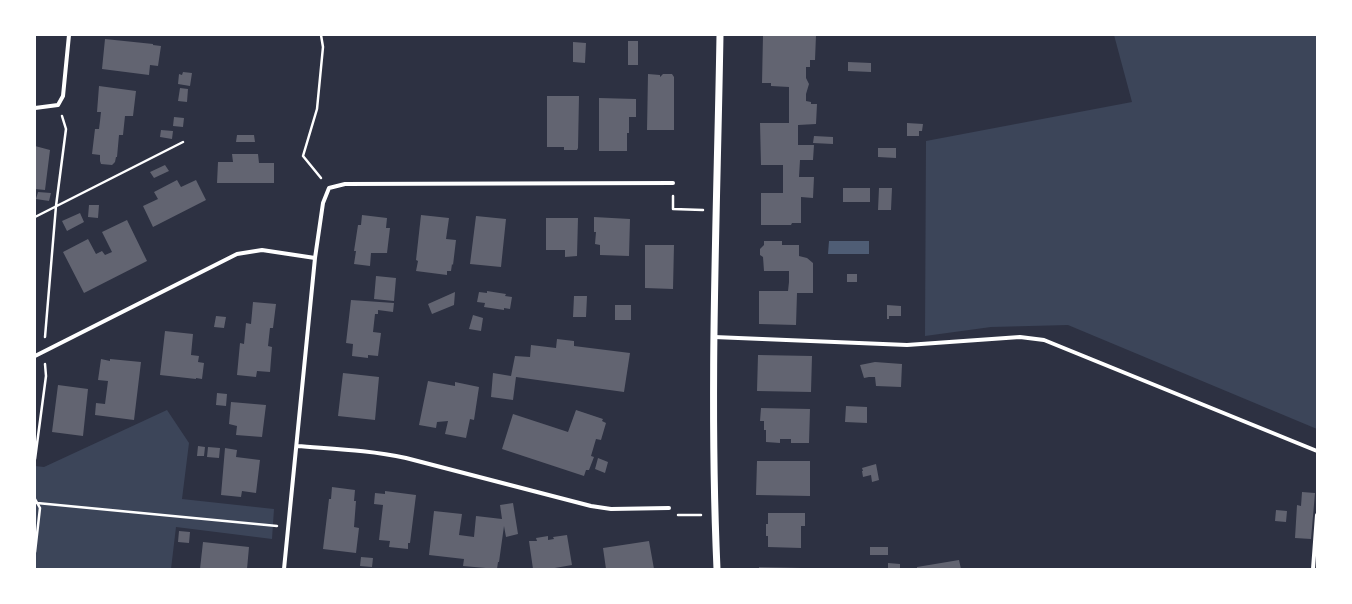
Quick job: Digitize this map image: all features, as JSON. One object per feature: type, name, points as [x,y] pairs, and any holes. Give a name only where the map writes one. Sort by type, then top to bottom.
[{"type":"street","points":[[35,108],[58,106],[63,96],[69,35]]},
{"type":"street","points":[[717,569],[714,516],[714,337],[720,35]]},
{"type":"street","points":[[284,569],[315,258],[323,203],[330,188],[344,184],[673,183]]},
{"type":"street","points":[[35,356],[237,254],[262,250],[315,258]]},
{"type":"street","points":[[714,337],[907,344],[1020,337],[1044,340],[1317,451]]},
{"type":"street","points":[[297,446],[364,450],[406,458],[592,506],[611,509],[669,508]]},
{"type":"street","points":[[1313,569],[1317,515]]},
{"type":"path","points":[[321,35],[323,47],[317,109],[303,156],[330,188]]},
{"type":"path","points":[[35,459],[46,376],[43,352],[56,206],[66,129],[58,106]]},
{"type":"path","points":[[35,217],[183,142]]},
{"type":"path","points":[[673,183],[673,209],[717,210]]},
{"type":"path","points":[[35,499],[40,508],[35,552]]},
{"type":"path","points":[[37,503],[288,527]]},
{"type":"path","points":[[669,508],[674,514],[714,516]]},
{"type":"shaded area","points":[[1114,35],[1317,35],[1317,429],[1068,325],[991,327],[925,336],[926,141],[1132,102]]},
{"type":"shaded area","points":[[829,241],[869,241],[869,254],[828,254]]},
{"type":"shaded area","points":[[167,410],[189,443],[182,499],[274,509],[272,539],[176,527],[171,569],[35,569],[35,466],[44,467]]},
{"type":"building","points":[[763,35],[816,35],[815,60],[810,60],[810,67],[806,67],[806,78],[809,84],[806,94],[806,101],[811,102],[811,104],[817,104],[816,124],[798,125],[798,145],[814,145],[813,160],[800,160],[799,177],[814,177],[813,198],[801,197],[801,223],[792,223],[791,225],[761,225],[761,193],[783,193],[783,165],[761,165],[760,123],[789,123],[789,87],[771,86],[771,83],[762,83]]},
{"type":"building","points":[[105,39],[161,46],[158,66],[150,65],[149,75],[102,69]]},
{"type":"building","points":[[628,41],[638,41],[638,65],[628,65]]},
{"type":"building","points":[[573,42],[586,43],[585,63],[573,62]]},
{"type":"building","points":[[848,62],[871,63],[871,72],[848,71]]},
{"type":"building","points":[[183,72],[192,73],[190,86],[178,84],[179,74],[182,75]]},
{"type":"building","points":[[648,74],[660,75],[660,77],[663,74],[672,74],[674,77],[674,130],[647,130]]},
{"type":"building","points":[[99,86],[136,91],[133,116],[125,116],[123,135],[119,135],[117,157],[112,165],[101,164],[100,155],[92,154],[95,129],[99,129],[101,112],[97,112]]},
{"type":"building","points":[[180,88],[188,89],[187,102],[178,101]]},
{"type":"building","points":[[547,96],[579,96],[577,150],[564,150],[564,147],[547,147]]},
{"type":"building","points":[[599,98],[636,99],[636,117],[629,117],[627,151],[599,151]]},
{"type":"building","points":[[174,117],[184,118],[183,127],[173,126]]},
{"type":"building","points":[[907,123],[923,124],[922,131],[919,131],[919,136],[907,136]]},
{"type":"building","points":[[161,130],[173,131],[172,139],[160,137]]},
{"type":"building","points":[[237,135],[254,135],[255,142],[236,142]]},
{"type":"building","points":[[814,136],[833,137],[833,144],[813,143]]},
{"type":"building","points":[[35,146],[50,150],[45,190],[35,189]]},
{"type":"building","points":[[878,148],[896,148],[896,158],[878,157]]},
{"type":"building","points":[[232,154],[258,154],[259,163],[274,163],[274,183],[217,183],[218,162],[233,162]]},
{"type":"building","points":[[165,165],[169,171],[154,178],[150,172]]},
{"type":"building","points":[[177,180],[181,187],[196,180],[206,200],[153,227],[143,206],[158,199],[154,192]]},
{"type":"building","points":[[843,188],[870,188],[870,202],[843,202]]},
{"type":"building","points":[[879,188],[892,188],[891,210],[878,210]]},
{"type":"building","points":[[38,192],[51,193],[49,201],[36,199]]},
{"type":"building","points":[[89,205],[99,205],[98,218],[88,217]]},
{"type":"building","points":[[80,213],[84,222],[67,231],[62,221]]},
{"type":"building","points":[[362,215],[387,218],[386,228],[390,228],[387,253],[371,253],[370,266],[354,264],[356,251],[354,251],[358,225],[361,225]]},
{"type":"building","points":[[421,215],[449,218],[446,239],[456,240],[453,265],[452,264],[451,271],[447,271],[447,275],[416,271]]},
{"type":"building","points":[[476,216],[506,219],[501,267],[470,264]]},
{"type":"building","points":[[594,217],[630,219],[629,256],[600,255],[600,245],[595,244],[596,232],[594,232]]},
{"type":"building","points":[[546,218],[578,218],[577,256],[565,257],[565,250],[546,250]]},
{"type":"building","points":[[127,220],[147,261],[84,293],[63,252],[88,239],[96,254],[102,251],[105,255],[112,252],[102,232]]},
{"type":"building","points":[[764,241],[782,241],[782,245],[799,245],[799,256],[807,258],[813,263],[813,293],[797,293],[796,325],[759,324],[759,291],[788,291],[789,282],[789,271],[764,271],[763,257],[760,255],[760,249],[764,245]]},
{"type":"building","points":[[645,245],[674,245],[673,289],[645,288]]},
{"type":"building","points":[[847,274],[857,274],[857,282],[847,282]]},
{"type":"building","points":[[376,276],[396,278],[394,301],[374,299]]},
{"type":"building","points":[[487,291],[506,294],[505,296],[512,297],[510,309],[504,308],[504,310],[484,307],[485,303],[477,302],[479,292],[487,293]]},
{"type":"building","points":[[455,292],[454,305],[432,314],[428,304]]},
{"type":"building","points":[[574,296],[587,296],[586,317],[573,317]]},
{"type":"building","points":[[351,300],[394,303],[393,312],[378,310],[378,314],[375,314],[373,332],[381,333],[378,356],[368,355],[368,358],[352,356],[353,344],[346,343]]},
{"type":"building","points":[[253,302],[276,304],[273,328],[270,328],[268,346],[272,347],[270,372],[257,371],[256,377],[237,375],[240,343],[244,344],[246,323],[251,324]]},
{"type":"building","points":[[615,305],[631,305],[631,320],[615,320]]},
{"type":"building","points":[[887,305],[901,306],[901,316],[889,316],[889,319],[887,319]]},
{"type":"building","points":[[473,315],[483,318],[481,331],[469,329]]},
{"type":"building","points":[[216,316],[226,317],[224,328],[214,327]]},
{"type":"building","points":[[165,331],[193,334],[191,355],[199,356],[198,362],[204,363],[202,379],[160,375]]},
{"type":"building","points":[[557,339],[574,341],[574,346],[630,353],[624,392],[516,377],[513,400],[491,397],[493,373],[511,376],[515,356],[530,357],[531,345],[556,348]]},
{"type":"building","points":[[758,355],[812,356],[811,392],[757,391]]},
{"type":"building","points":[[101,359],[110,361],[110,359],[141,362],[134,420],[95,415],[96,403],[105,404],[108,381],[98,380]]},
{"type":"building","points":[[875,362],[902,364],[901,387],[876,386],[875,377],[864,378],[860,365]]},
{"type":"building","points":[[343,373],[379,377],[375,420],[338,416]]},
{"type":"building","points":[[428,381],[455,386],[455,382],[479,387],[474,420],[470,419],[466,438],[445,434],[448,421],[437,422],[436,428],[419,425]]},
{"type":"building","points":[[58,385],[88,389],[83,436],[52,432]]},
{"type":"building","points":[[217,393],[227,394],[226,406],[216,405]]},
{"type":"building","points":[[231,402],[266,405],[262,437],[236,435],[237,426],[229,424]]},
{"type":"building","points":[[846,406],[867,407],[867,423],[845,422]]},
{"type":"building","points":[[761,408],[810,409],[809,443],[791,443],[791,439],[780,439],[780,443],[766,442],[764,421],[760,421]]},
{"type":"building","points":[[576,410],[603,419],[602,421],[606,423],[601,440],[596,439],[591,456],[594,457],[589,470],[586,470],[584,476],[502,449],[513,414],[568,432]]},
{"type":"building","points":[[198,446],[205,447],[204,456],[197,456]]},
{"type":"building","points":[[208,447],[220,448],[219,458],[207,457]]},
{"type":"building","points":[[225,448],[237,450],[236,457],[260,460],[256,493],[242,491],[241,497],[221,495]]},
{"type":"building","points":[[598,458],[608,462],[605,473],[595,469]]},
{"type":"building","points":[[757,461],[810,461],[810,496],[756,495]]},
{"type":"building","points":[[876,464],[879,480],[872,482],[871,475],[863,477],[862,468]]},
{"type":"building","points":[[332,487],[355,490],[354,501],[356,501],[354,527],[359,528],[356,553],[323,549],[329,499],[331,499]]},
{"type":"building","points":[[385,491],[416,495],[408,549],[389,547],[390,541],[379,540],[383,505],[374,504],[375,493],[385,494]]},
{"type":"building","points":[[1302,492],[1315,493],[1311,539],[1295,538],[1297,505],[1301,506]]},
{"type":"building","points":[[513,503],[518,534],[506,537],[504,526],[497,569],[463,566],[464,559],[429,555],[434,511],[462,514],[459,535],[474,537],[476,516],[502,519],[500,505]]},
{"type":"building","points":[[1276,510],[1287,511],[1286,522],[1275,521]]},
{"type":"building","points":[[768,513],[805,513],[805,526],[801,526],[801,548],[768,547],[766,524],[768,524]]},
{"type":"building","points":[[179,531],[190,532],[189,543],[178,542]]},
{"type":"building","points":[[567,535],[572,565],[549,569],[533,569],[529,541],[537,541],[536,538],[548,536],[548,540],[554,539],[553,537]]},
{"type":"building","points":[[649,541],[654,569],[606,569],[603,548]]},
{"type":"building","points":[[203,542],[249,547],[247,569],[200,569]]},
{"type":"building","points":[[870,547],[888,547],[888,555],[870,555]]},
{"type":"building","points":[[361,557],[373,558],[372,567],[360,566]]},
{"type":"building","points":[[959,560],[961,569],[917,569],[917,567]]},
{"type":"building","points":[[888,563],[900,564],[900,569],[888,569]]},
{"type":"building","points":[[759,567],[802,568],[802,569],[759,569]]}]
